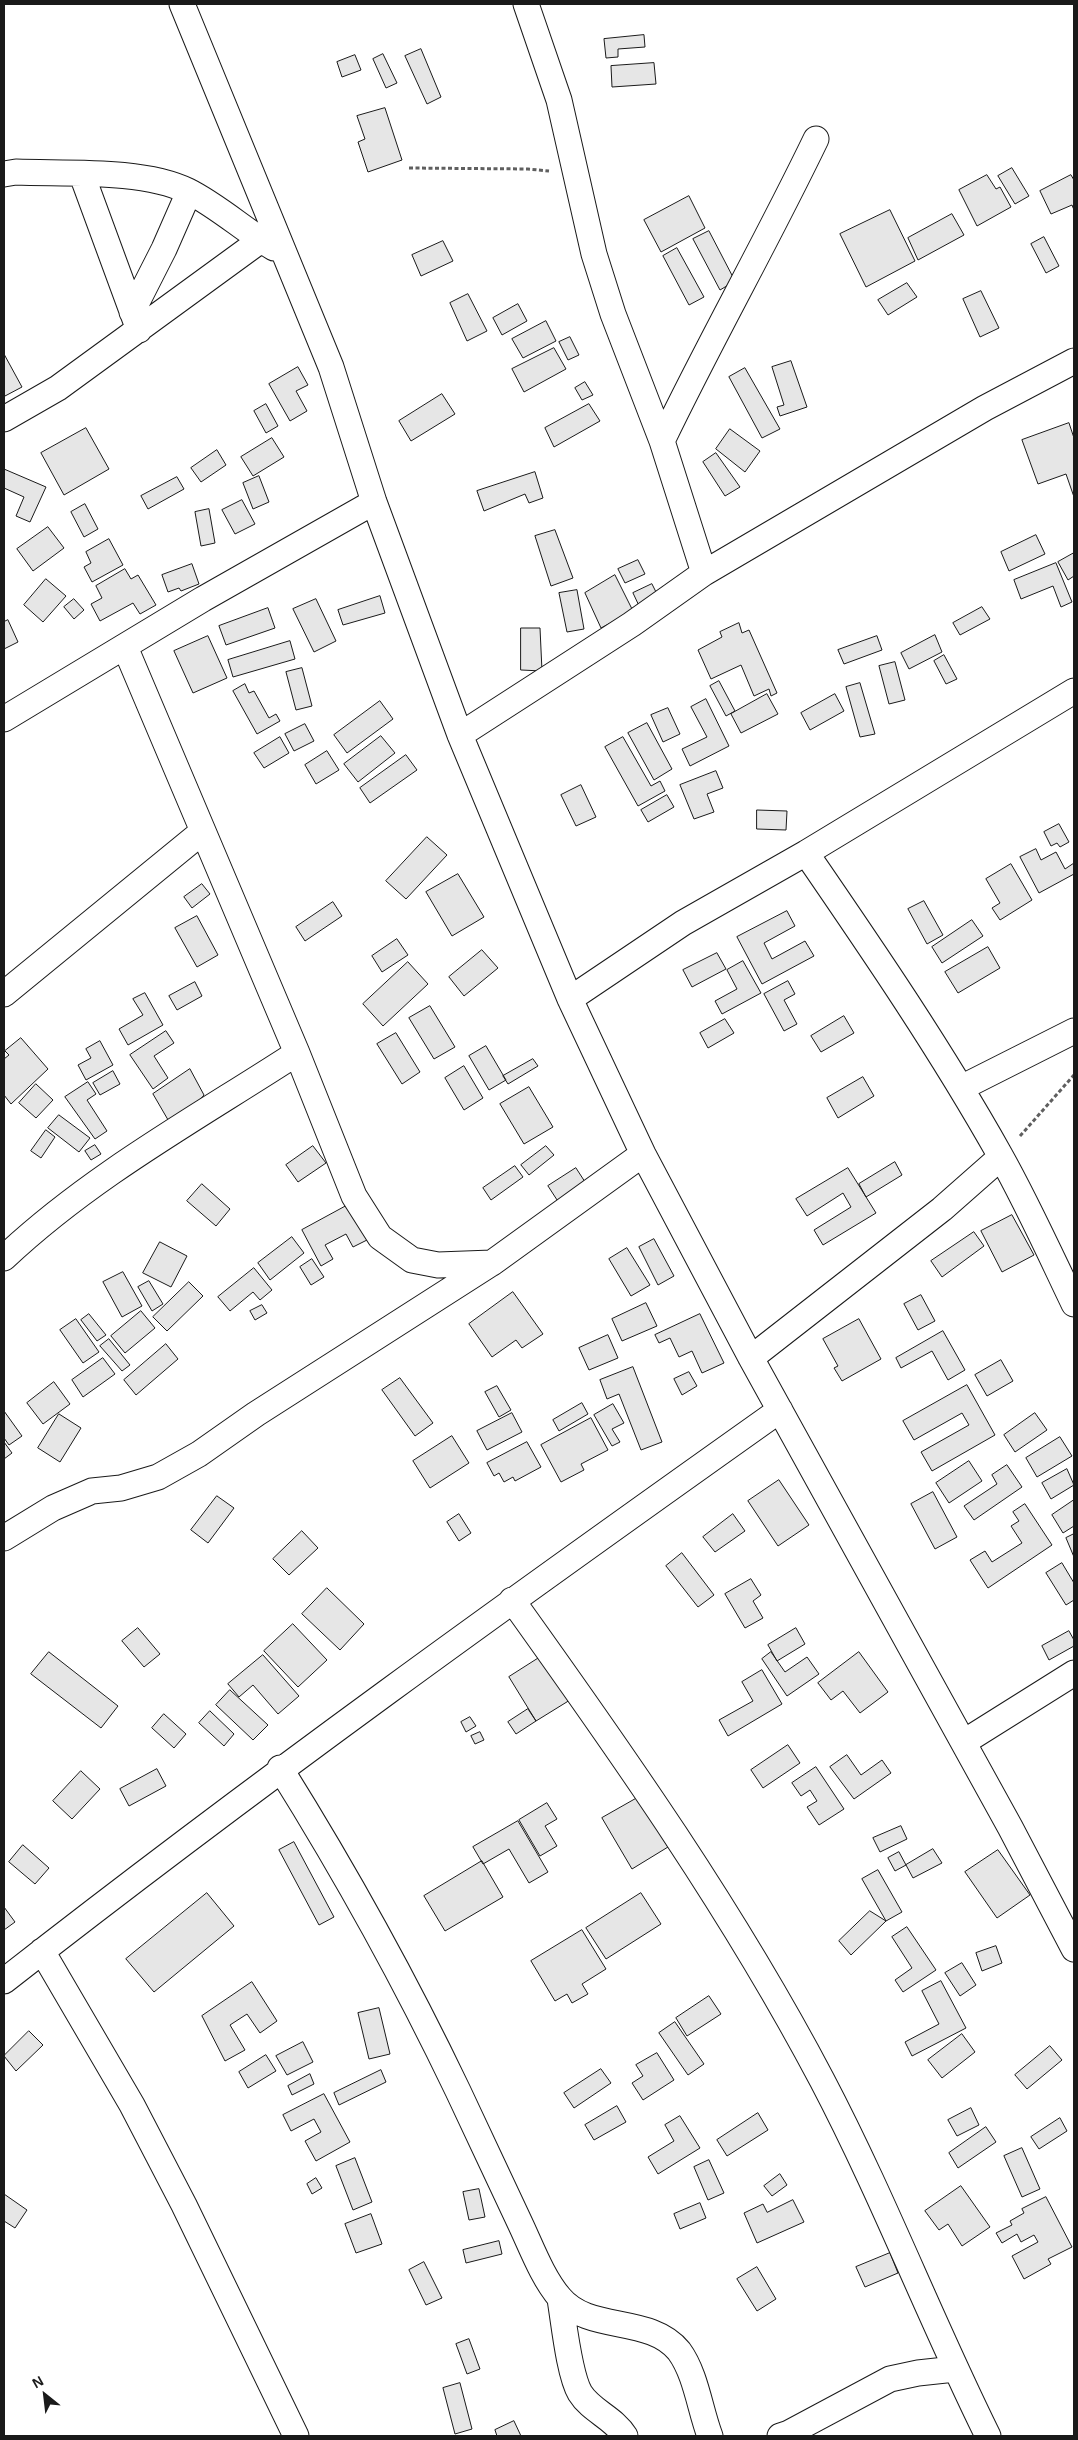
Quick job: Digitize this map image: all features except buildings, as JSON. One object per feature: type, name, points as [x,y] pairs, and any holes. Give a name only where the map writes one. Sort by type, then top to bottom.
[{"type":"street","points":[[182,4],[331,367],[374,502],[460,735],[570,998],[644,1154],[751,1358],[964,1742],[1074,1949]]},
{"type":"street","points":[[526,4],[559,100],[594,254],[613,314],[662,441],[704,573]]},
{"type":"street","points":[[662,441],[687,389],[777,220],[816,139]]},
{"type":"street","points":[[8,171],[138,177],[164,182],[189,192],[287,256]]},
{"type":"street","points":[[82,175],[135,321]]},
{"type":"street","points":[[135,321],[189,192]]},
{"type":"street","points":[[4,419],[58,388],[135,321],[261,240]]},
{"type":"street","points":[[460,735],[632,624],[704,573],[985,408],[1074,361]]},
{"type":"street","points":[[4,719],[374,502]]},
{"type":"street","points":[[124,647],[297,1053],[354,1196],[380,1237],[412,1260],[438,1264],[492,1263]]},
{"type":"street","points":[[570,998],[683,923],[806,853],[1074,691]]},
{"type":"street","points":[[4,994],[202,832]]},
{"type":"street","points":[[806,853],[887,970],[961,1088],[1001,1157],[1074,1304]]},
{"type":"street","points":[[961,1088],[1074,1031]]},
{"type":"street","points":[[4,1258],[29,1234],[103,1177],[297,1053]]},
{"type":"street","points":[[4,1538],[52,1508],[92,1491],[121,1488],[158,1477],[199,1454],[256,1414],[492,1263],[644,1154]]},
{"type":"street","points":[[751,1358],[942,1209],[1001,1157]]},
{"type":"street","points":[[4,1981],[280,1768],[512,1600],[780,1410]]},
{"type":"street","points":[[512,1600],[664,1815],[785,2015],[822,2080],[955,2369],[988,2436]]},
{"type":"street","points":[[964,1742],[1074,1673]]},
{"type":"street","points":[[280,1768],[329,1846],[433,2038],[527,2238],[560,2299],[572,2367],[580,2393],[617,2425],[625,2436]]},
{"type":"street","points":[[42,1951],[146,2130],[193,2221],[296,2436]]},
{"type":"street","points":[[560,2299],[573,2309],[586,2315],[650,2332],[671,2344],[686,2362],[710,2436]]},
{"type":"street","points":[[780,2436],[890,2379],[918,2373],[955,2369]]},
{"type":"path","points":[[409,168],[528,169],[576,175]]},
{"type":"path","points":[[1001,1157],[1074,1075]]}]
